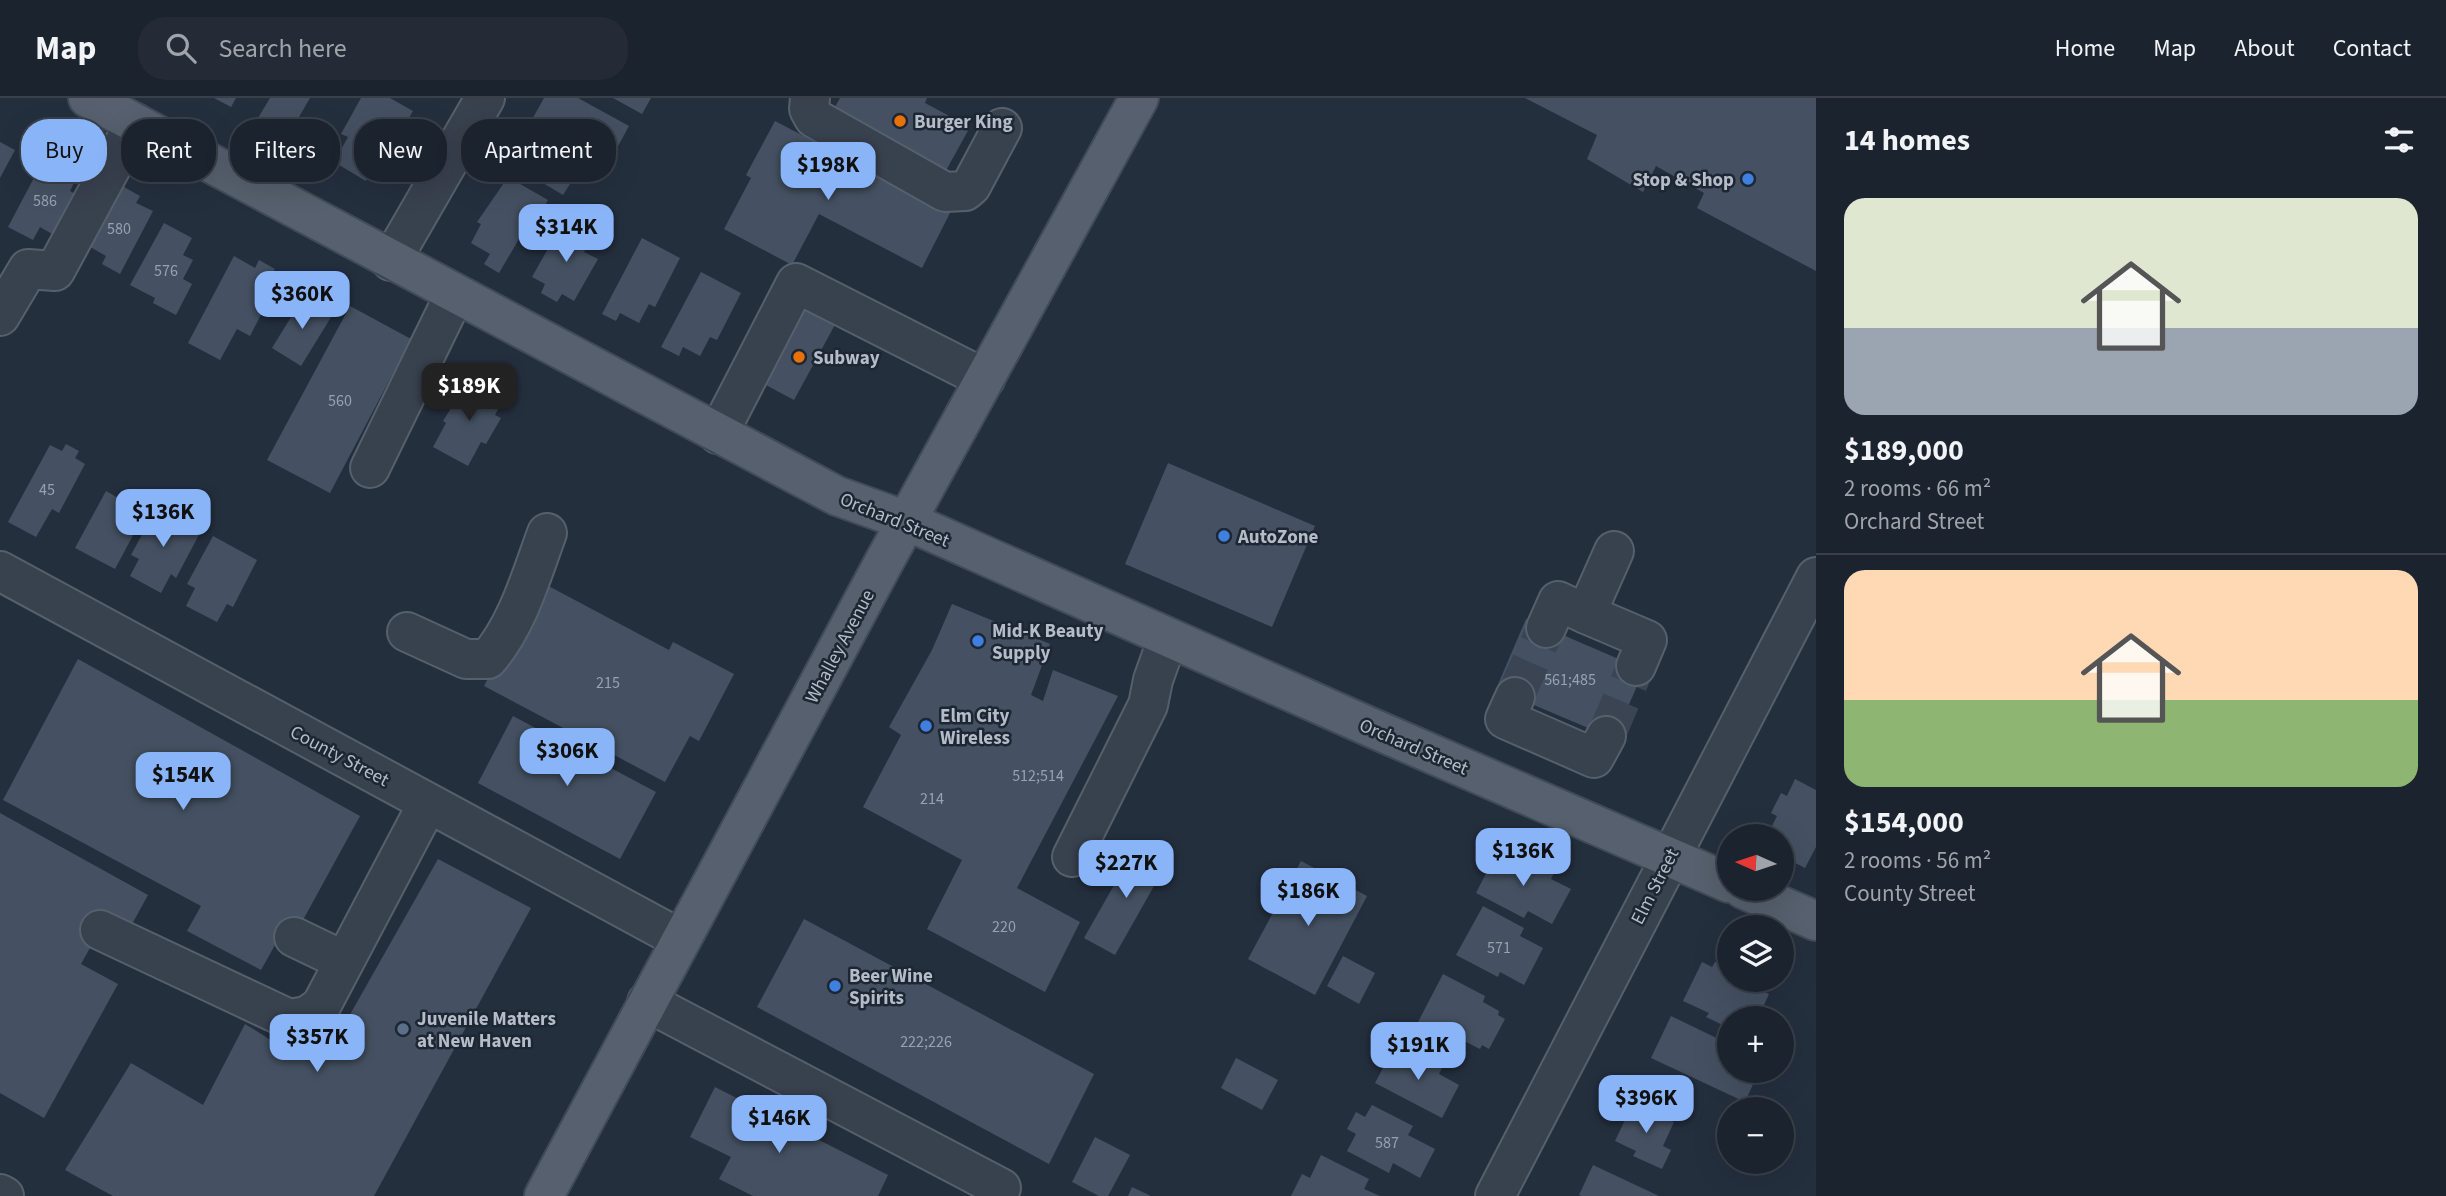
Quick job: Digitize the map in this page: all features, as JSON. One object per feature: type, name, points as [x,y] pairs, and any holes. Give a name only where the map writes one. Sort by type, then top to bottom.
[{"type":"main road","name":"Orchard Street","points":[[88,98],[127,119]]},
{"type":"main road","name":"Whalley Avenue","points":[[544,1196],[680,939],[1139,98]]},
{"type":"main road","name":"Orchard Street","points":[[216,167],[837,496],[907,521],[1717,878]]},
{"type":"main road","points":[[1770,901],[1816,921]]},
{"type":"street","points":[[391,261],[485,98]]},
{"type":"street","points":[[810,98],[809,109],[814,118],[945,192],[965,191],[971,186],[1002,128]]},
{"type":"street","points":[[0,316],[28,269],[55,271],[121,149]]},
{"type":"street","points":[[718,434],[796,283],[985,379]]},
{"type":"street","points":[[370,468],[455,294]]},
{"type":"street","points":[[407,632],[466,659],[488,659],[500,645],[514,618],[547,533]]},
{"type":"street","points":[[1587,614],[1614,551]]},
{"type":"street","name":"County Street","points":[[0,571],[680,939]]},
{"type":"street","name":"Elm Street","points":[[1495,1196],[1816,577]]},
{"type":"street","points":[[1546,628],[1558,601],[1647,640],[1636,666]]},
{"type":"street","points":[[1072,857],[1148,705],[1153,680],[1168,638]]},
{"type":"street","points":[[1515,697],[1505,719],[1594,758],[1606,736]]},
{"type":"street","points":[[100,930],[289,1019],[307,1016],[321,1006],[428,803]]},
{"type":"street","points":[[294,937],[344,961]]},
{"type":"street","points":[[647,1002],[1001,1188]]},
{"type":"building","points":[[214,98],[236,98],[231,107]]},
{"type":"building","points":[[270,98],[310,98],[298,119],[257,119]]},
{"type":"building","points":[[361,98],[390,98],[413,111],[408,119],[354,119],[354,174],[340,166],[340,151],[348,137],[341,134]]},
{"type":"building","points":[[544,98],[578,98],[629,126],[616,150],[616,119],[532,119]]},
{"type":"building","points":[[613,98],[651,98],[642,114]]},
{"type":"building","points":[[840,98],[927,98],[925,103],[970,127],[943,176],[830,116]]},
{"type":"building","name":"Stop & Shop","points":[[1525,98],[1816,98],[1816,271],[1697,208],[1704,193],[1656,166],[1643,192],[1587,159],[1597,135]]},
{"type":"building","points":[[775,121],[950,213],[922,268],[819,214],[792,265],[724,229],[751,178],[746,175]]},
{"type":"building","points":[[0,142],[15,150],[0,178]]},
{"type":"building","points":[[32,182],[74,182],[70,191],[76,194],[54,235],[40,227],[33,240],[8,227]]},
{"type":"building","points":[[505,182],[517,182],[548,200],[524,242],[519,239],[499,273],[484,264],[490,254],[471,243],[481,224],[477,222]]},
{"type":"building","points":[[541,182],[567,182],[570,184],[563,195]]},
{"type":"building","points":[[117,183],[140,196],[136,203],[153,211],[120,274],[102,264],[106,256],[85,244]]},
{"type":"building","points":[[563,222],[592,239],[584,252],[598,259],[574,301],[562,294],[557,302],[541,293],[545,284],[532,277]]},
{"type":"building","points":[[164,223],[192,238],[183,255],[193,260],[183,279],[192,284],[176,315],[153,303],[155,298],[130,285]]},
{"type":"building","points":[[642,238],[680,258],[655,307],[649,304],[639,323],[620,313],[616,321],[602,314]]},
{"type":"building","points":[[234,256],[255,268],[259,260],[275,269],[259,298],[267,303],[250,336],[237,329],[220,360],[188,343]]},
{"type":"building","points":[[701,272],[741,293],[717,340],[710,337],[700,356],[683,347],[679,356],[661,347]]},
{"type":"building","points":[[304,296],[333,314],[301,366],[272,348]]},
{"type":"building","points":[[805,305],[837,321],[794,400],[764,384]]},
{"type":"building","points":[[350,306],[411,339],[330,493],[267,460]]},
{"type":"building","points":[[469,379],[504,398],[495,415],[501,418],[486,444],[481,442],[468,466],[433,447],[446,423],[443,421]]},
{"type":"building","points":[[66,444],[79,451],[75,458],[85,464],[59,513],[52,509],[36,537],[8,522],[50,445],[62,451]]},
{"type":"building","points":[[1168,463],[1315,526],[1272,627],[1125,564]]},
{"type":"building","points":[[106,491],[145,513],[115,569],[75,548]]},
{"type":"building","points":[[157,507],[201,531],[176,578],[171,574],[161,593],[130,576],[139,559],[131,555]]},
{"type":"building","points":[[213,536],[257,560],[233,607],[227,604],[217,622],[186,606],[195,588],[187,584]]},
{"type":"building","points":[[539,581],[669,650],[673,642],[734,674],[699,741],[690,736],[665,782],[484,686]]},
{"type":"building","points":[[952,604],[1050,644],[1031,695],[1043,701],[1053,670],[1118,696],[1017,888],[1080,922],[1045,992],[927,929],[962,860],[863,807],[901,735],[889,727],[932,650]]},
{"type":"building","points":[[1526,619],[1644,670],[1614,739],[1496,689]]},
{"type":"building","points":[[78,659],[360,816],[286,951],[275,945],[261,970],[187,931],[201,906],[3,800]]},
{"type":"building","points":[[513,716],[656,792],[620,859],[478,783]]},
{"type":"building","points":[[1795,779],[1816,790],[1816,847],[1805,868],[1794,862],[1794,824],[1773,824],[1777,816],[1771,813],[1781,793],[1787,796]]},
{"type":"building","points":[[0,813],[148,895],[131,926],[100,930],[81,964],[118,984],[44,1118],[0,1093]]},
{"type":"building","points":[[1138,843],[1167,863],[1115,955],[1084,938]]},
{"type":"building","points":[[1498,850],[1527,866],[1530,860],[1554,873],[1551,879],[1571,889],[1552,924],[1528,911],[1524,918],[1476,893]]},
{"type":"building","name":"Juvenile Matters at New Haven","points":[[438,859],[531,908],[374,1196],[113,1196],[65,1170],[131,1063],[203,1105],[245,1024],[282,1047],[339,1034]]},
{"type":"building","points":[[1301,861],[1367,896],[1315,995],[1248,959]]},
{"type":"building","points":[[1483,906],[1524,928],[1520,936],[1543,948],[1524,985],[1500,972],[1498,977],[1456,955]]},
{"type":"building","points":[[804,919],[1094,1074],[1049,1164],[757,1007]]},
{"type":"building","points":[[1343,956],[1375,973],[1359,1004],[1327,986]]},
{"type":"building","points":[[1702,962],[1712,967],[1717,963],[1717,992],[1769,994],[1764,1006],[1717,1006],[1717,1022],[1706,1017],[1709,1013],[1683,1001]]},
{"type":"building","points":[[1443,974],[1485,996],[1483,1002],[1499,1011],[1498,1015],[1505,1019],[1489,1049],[1482,1045],[1480,1049],[1462,1040],[1460,1045],[1418,1022]]},
{"type":"building","points":[[1671,1016],[1717,1038],[1717,1083],[1754,1083],[1747,1097],[1734,1097],[1651,1058]]},
{"type":"building","points":[[1401,1047],[1442,1068],[1439,1074],[1459,1085],[1442,1118],[1375,1083],[1385,1064],[1390,1067]]},
{"type":"building","points":[[1236,1058],[1278,1080],[1262,1110],[1221,1088]]},
{"type":"building","points":[[715,1087],[888,1175],[878,1196],[753,1196],[719,1179],[731,1157],[690,1137]]},
{"type":"building","points":[[1633,1103],[1674,1122],[1663,1146],[1671,1150],[1662,1169],[1633,1156],[1636,1151],[1615,1141]]},
{"type":"building","points":[[1372,1105],[1413,1126],[1408,1135],[1435,1149],[1420,1178],[1393,1163],[1389,1173],[1347,1151],[1356,1134],[1347,1129],[1356,1112],[1365,1117]]},
{"type":"building","points":[[1095,1137],[1130,1155],[1108,1196],[1099,1196],[1072,1182]]},
{"type":"building","points":[[1321,1155],[1369,1179],[1364,1189],[1380,1196],[1291,1196],[1302,1174],[1310,1178]]},
{"type":"building","points":[[1593,1165],[1659,1196],[1579,1195]]},
{"type":"building","points":[[1132,1187],[1151,1196],[1128,1196]]},
{"type":"tunnel","points":[[1515,697],[1546,628]]},
{"type":"tunnel","points":[[1606,736],[1636,666]]},
{"type":"place","name":"Burger King","points":[[900,121]]},
{"type":"place","name":"Stop & Shop","points":[[1748,179]]},
{"type":"place","name":"Subway","points":[[799,357]]},
{"type":"place","name":"AutoZone","points":[[1224,536]]},
{"type":"place","name":"Mid-K Beauty Supply","points":[[978,641]]},
{"type":"place","name":"Elm City Wireless","points":[[926,726]]},
{"type":"place","name":"Beer Wine Spirits","points":[[835,986]]},
{"type":"place","name":"Juvenile Matters at New Haven","points":[[403,1029]]}]
